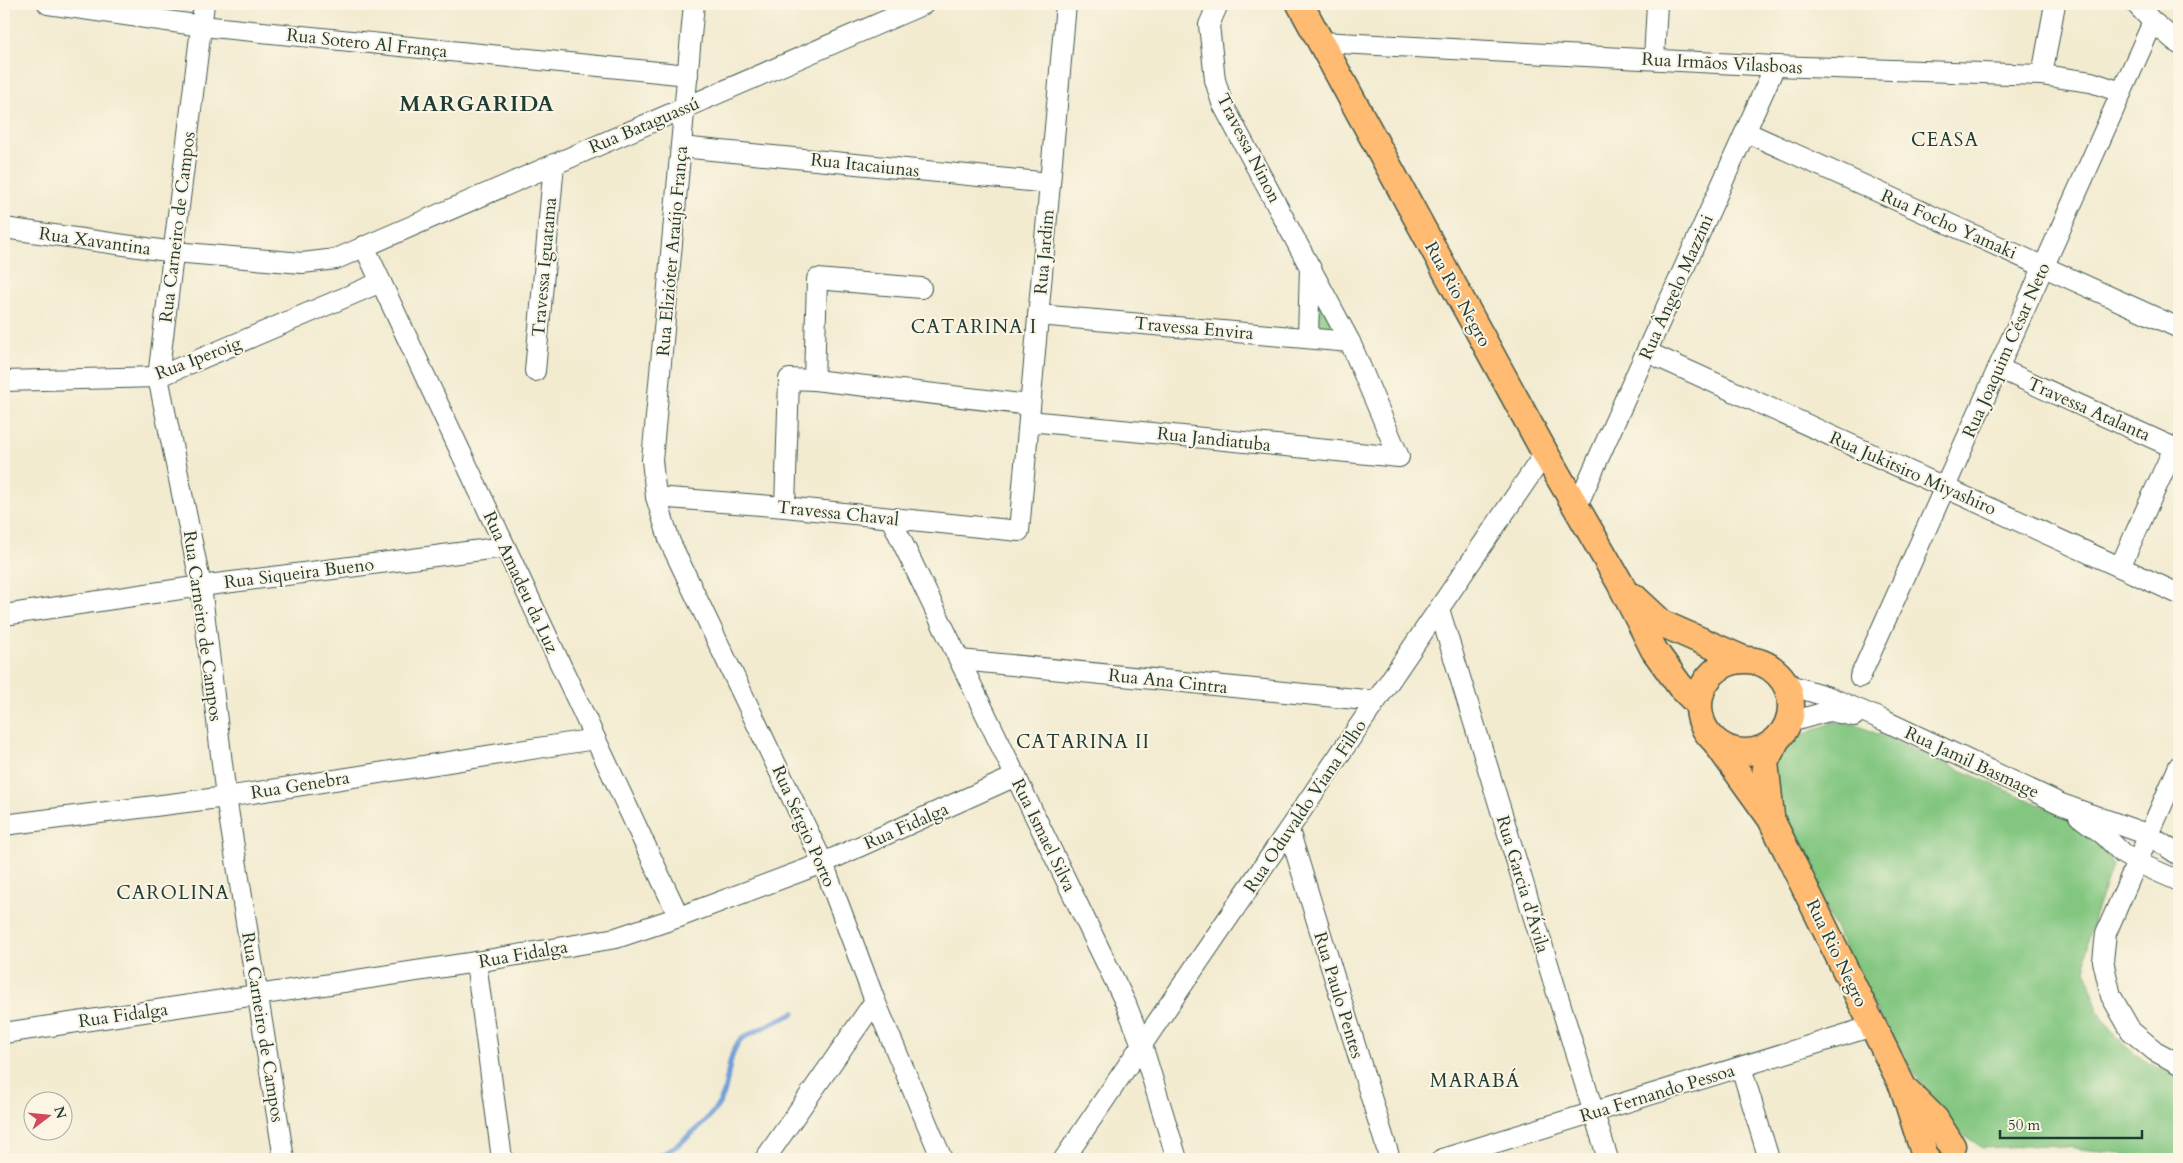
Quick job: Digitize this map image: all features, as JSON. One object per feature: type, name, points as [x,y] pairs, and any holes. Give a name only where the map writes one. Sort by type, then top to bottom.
[{"type":"main road","name":"Rua Rio Negro","points":[[1300,4],[1545,453],[1620,584],[1654,650],[1680,686],[1697,703]]},
{"type":"main road","name":"Rua Rio Negro","points":[[1620,584],[1663,624],[1743,659]]},
{"type":"main road","points":[[1743,659],[1768,665],[1786,684],[1792,705],[1781,735],[1746,754],[1717,744],[1702,726],[1697,703],[1704,681],[1721,665],[1743,659]]},
{"type":"main road","name":"Rua Rio Negro","points":[[1771,819],[1765,762],[1781,735]]},
{"type":"main road","name":"Rua Rio Negro","points":[[1717,744],[1771,819],[1903,1087],[1927,1159]]},
{"type":"main road","name":"Rua Rio Negro","points":[[1903,1087],[1934,1119],[1960,1153]]},
{"type":"main road","points":[[1927,1159],[1938,1149],[1960,1153]]},
{"type":"street","name":"Rua Sotero Al França","points":[[48,4],[202,26],[688,75]]},
{"type":"street","name":"Rua Carneiro de Campos","points":[[204,4],[158,377],[201,586],[226,797],[284,1159]]},
{"type":"street","name":"Rua Elizióter Araújo França","points":[[656,497],[652,460],[694,4]]},
{"type":"street","name":"Rua Bataguassú","points":[[364,246],[924,4]]},
{"type":"street","name":"Rua Jardim","points":[[1020,531],[1066,4]]},
{"type":"street","name":"Travessa Ninon","points":[[1218,4],[1208,25],[1215,80],[1222,103],[1350,342],[1399,457]]},
{"type":"street","points":[[1654,60],[1657,4]]},
{"type":"street","points":[[2042,75],[2055,4]]},
{"type":"street","points":[[2136,4],[2153,22],[2179,44]]},
{"type":"street","name":"Rua Joaquim César Neto","points":[[1860,677],[2153,22]]},
{"type":"street","name":"Rua Irmãos Vilasboas","points":[[1321,42],[1775,66],[2042,75],[2091,82],[2121,92]]},
{"type":"street","name":"Rua Ângelo Mazzini","points":[[1576,508],[1775,66]]},
{"type":"street","name":"Rua Focho Yamaki","points":[[1746,132],[2179,328]]},
{"type":"street","name":"Rua Itacaiunas","points":[[681,147],[1050,184]]},
{"type":"street","name":"Travessa Iguatama","points":[[534,371],[554,164]]},
{"type":"street","name":"Rua Xavantina","points":[[4,228],[174,252],[302,263],[336,259],[364,246]]},
{"type":"street","name":"Rua Amadeu da Luz","points":[[364,246],[679,918]]},
{"type":"street","points":[[1308,337],[1310,265]]},
{"type":"street","points":[[814,380],[817,279],[921,288]]},
{"type":"street","name":"Rua Iperoig","points":[[4,381],[158,377],[381,282]]},
{"type":"street","name":"Travessa Envira","points":[[1038,315],[1350,342]]},
{"type":"street","name":"Rua Jukitsiro Miyashiro","points":[[1647,352],[2179,594]]},
{"type":"street","name":"Travessa Atalanta","points":[[1998,368],[2176,449]]},
{"type":"street","name":"Rua Jandiatuba","points":[[785,507],[789,379],[814,380],[1030,413],[1399,457]]},
{"type":"street","points":[[2120,567],[2176,449]]},
{"type":"street","name":"Rua Oduvaldo Viana Filho","points":[[1064,1159],[1545,453]]},
{"type":"street","name":"Travessa Chaval","points":[[656,497],[785,507],[1020,531]]},
{"type":"street","name":"Rua Sérgio Porto","points":[[656,497],[670,542],[822,863],[875,1001],[942,1159]]},
{"type":"street","name":"Rua Ismael Silva","points":[[891,519],[1126,1004],[1142,1045],[1177,1159]]},
{"type":"street","name":"Rua Siqueira Bueno","points":[[4,615],[201,586],[505,547]]},
{"type":"street","name":"Rua Garcia d'Ávila","points":[[1439,608],[1608,1159]]},
{"type":"street","name":"Rua Ana Cintra","points":[[960,660],[1376,702]]},
{"type":"street","name":"Rua Jamil Basmage","points":[[1786,684],[1829,698],[1883,720],[2061,804],[2149,835],[2179,856]]},
{"type":"street","name":"Rua Jamil Basmage","points":[[1781,735],[1794,721],[1829,712],[1883,720]]},
{"type":"street","name":"Rua Genebra","points":[[4,825],[226,797],[595,739]]},
{"type":"street","points":[[2179,766],[2106,933],[2103,960],[2111,996],[2131,1031],[2156,1051],[2179,1064]]},
{"type":"street","name":"Rua Fidalga","points":[[4,1033],[476,962],[616,938],[679,918],[822,863],[1016,776]]},
{"type":"street","name":"Rua Jamil Basmage","points":[[2061,804],[2104,835],[2123,854],[2136,862],[2179,881]]},
{"type":"street","name":"Rua Paulo Pentes","points":[[1289,830],[1390,1159]]},
{"type":"street","points":[[476,962],[502,1159]]},
{"type":"street","points":[[765,1159],[875,1001]]},
{"type":"street","name":"Rua Fernando Pessoa","points":[[1442,1159],[1873,1026]]},
{"type":"street","points":[[1741,1067],[1769,1159]]},
{"type":"green space","points":[[1317,294],[1338,335],[1318,333]]},
{"type":"green space","points":[[1833,722],[1857,725],[2059,813],[2104,846],[2112,866],[2091,928],[2086,954],[2087,973],[2095,1002],[2111,1031],[2134,1053],[2179,1077],[2179,1159],[2135,1159],[2118,1153],[2047,1145],[1983,1148],[1962,1134],[1936,1109],[1875,1008],[1773,804],[1774,763],[1789,741]]},
{"type":"waterway","points":[[655,1159],[695,1131],[720,1103],[731,1060],[739,1041],[794,1013]]},
{"type":"district","name":"MARGARIDA","points":[[477,103]]},
{"type":"district","name":"CEASA","points":[[1945,139]]},
{"type":"district","name":"CATARINA I","points":[[974,326]]},
{"type":"district","name":"CATARINA II","points":[[1083,741]]},
{"type":"district","name":"CAROLINA","points":[[173,892]]},
{"type":"district","name":"MARABÁ","points":[[1475,1080]]}]
